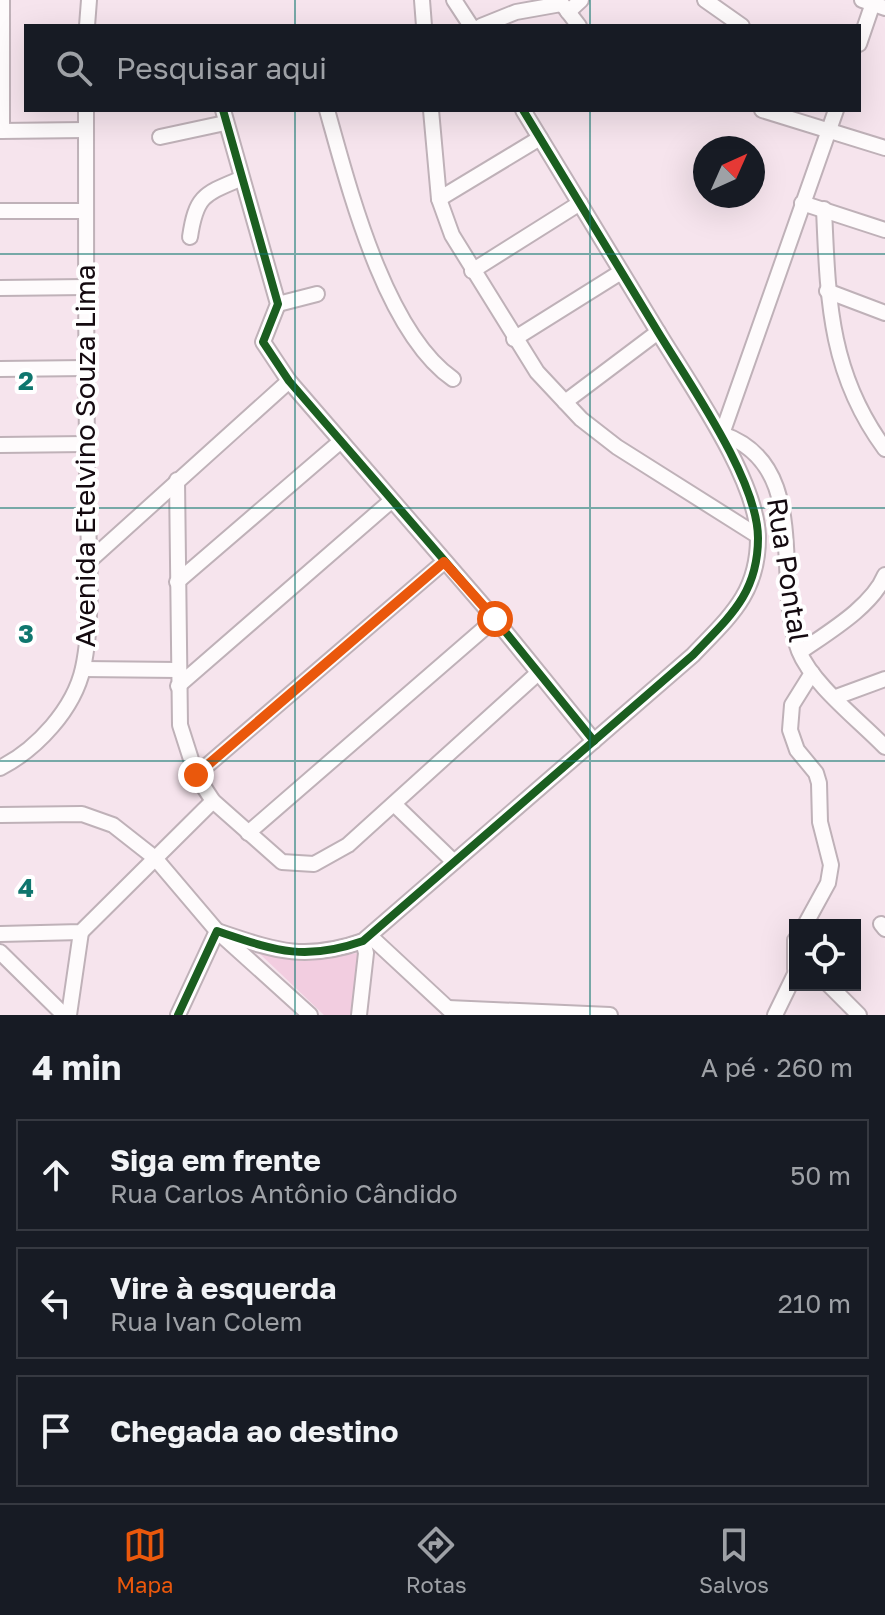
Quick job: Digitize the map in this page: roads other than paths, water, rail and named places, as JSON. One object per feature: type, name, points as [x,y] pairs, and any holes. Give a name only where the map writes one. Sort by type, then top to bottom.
[{"type":"street","points":[[2,0],[1,131],[86,130]]},
{"type":"street","points":[[87,24],[89,0]]},
{"type":"street","points":[[422,0],[424,24]]},
{"type":"street","points":[[454,0],[470,24]]},
{"type":"street","points":[[486,24],[516,12],[581,0]]},
{"type":"street","points":[[705,0],[739,24]]},
{"type":"street","points":[[861,38],[873,3]]},
{"type":"street","points":[[563,5],[577,24]]},
{"type":"street","name":"Avenida Etelvino Souza Lima","points":[[0,768],[15,760],[51,727],[73,697],[83,669],[87,563],[86,112]]},
{"type":"street","points":[[328,112],[362,233],[418,347],[453,379]]},
{"type":"street","points":[[431,112],[439,199],[472,271],[514,339],[565,402],[617,447],[758,536]]},
{"type":"street","points":[[217,931],[279,952],[303,955],[332,952],[366,938],[693,655],[742,603],[753,579],[758,536],[753,508],[722,434],[524,112]]},
{"type":"street","points":[[769,112],[885,148]]},
{"type":"street","points":[[722,434],[835,112]]},
{"type":"street","points":[[160,137],[224,117],[278,304],[263,342],[289,381],[495,619],[594,741]]},
{"type":"street","points":[[439,199],[540,138]]},
{"type":"street","points":[[190,237],[194,210],[205,195],[240,179]]},
{"type":"street","points":[[472,271],[580,203]]},
{"type":"street","points":[[802,203],[885,230]]},
{"type":"street","points":[[824,209],[827,291],[852,398],[885,449]]},
{"type":"street","points":[[0,211],[86,211]]},
{"type":"street","points":[[514,339],[621,272]]},
{"type":"street","points":[[0,288],[86,287]]},
{"type":"street","points":[[827,291],[885,313]]},
{"type":"street","points":[[278,304],[317,294]]},
{"type":"street","points":[[565,402],[658,332]]},
{"type":"street","points":[[0,369],[86,368]]},
{"type":"street","points":[[87,563],[289,381]]},
{"type":"street","name":"Rua Pontal","points":[[722,434],[742,441],[766,463],[782,504],[791,618],[800,652],[812,673],[885,747]]},
{"type":"street","points":[[177,582],[341,441]]},
{"type":"street","points":[[0,445],[86,444]]},
{"type":"street","points":[[177,480],[180,725],[196,775],[213,801],[282,862],[314,864],[348,845],[538,673]]},
{"type":"street","points":[[83,669],[178,678],[391,501]]},
{"type":"street","points":[[196,775],[444,562]]},
{"type":"street","points":[[800,652],[857,608],[881,585],[885,575]]},
{"type":"street","points":[[248,833],[495,619]]},
{"type":"street","points":[[809,919],[828,883],[830,848],[820,822],[816,773],[797,750],[790,730],[792,705],[812,673]]},
{"type":"street","points":[[836,697],[885,679]]},
{"type":"street","points":[[66,1015],[81,932],[213,801]]},
{"type":"street","points":[[394,804],[454,862]]},
{"type":"street","points":[[0,815],[82,814],[113,825],[155,858],[217,931],[310,1015]]},
{"type":"street","points":[[178,1015],[217,931]]},
{"type":"street","points":[[0,934],[81,932]]},
{"type":"street","points":[[366,938],[452,1011],[610,1015]]},
{"type":"street","points":[[359,1015],[366,938]]},
{"type":"street","points":[[0,952],[66,1015]]},
{"type":"street","points":[[775,1015],[789,984]]},
{"type":"street","points":[[835,991],[859,1015]]}]
